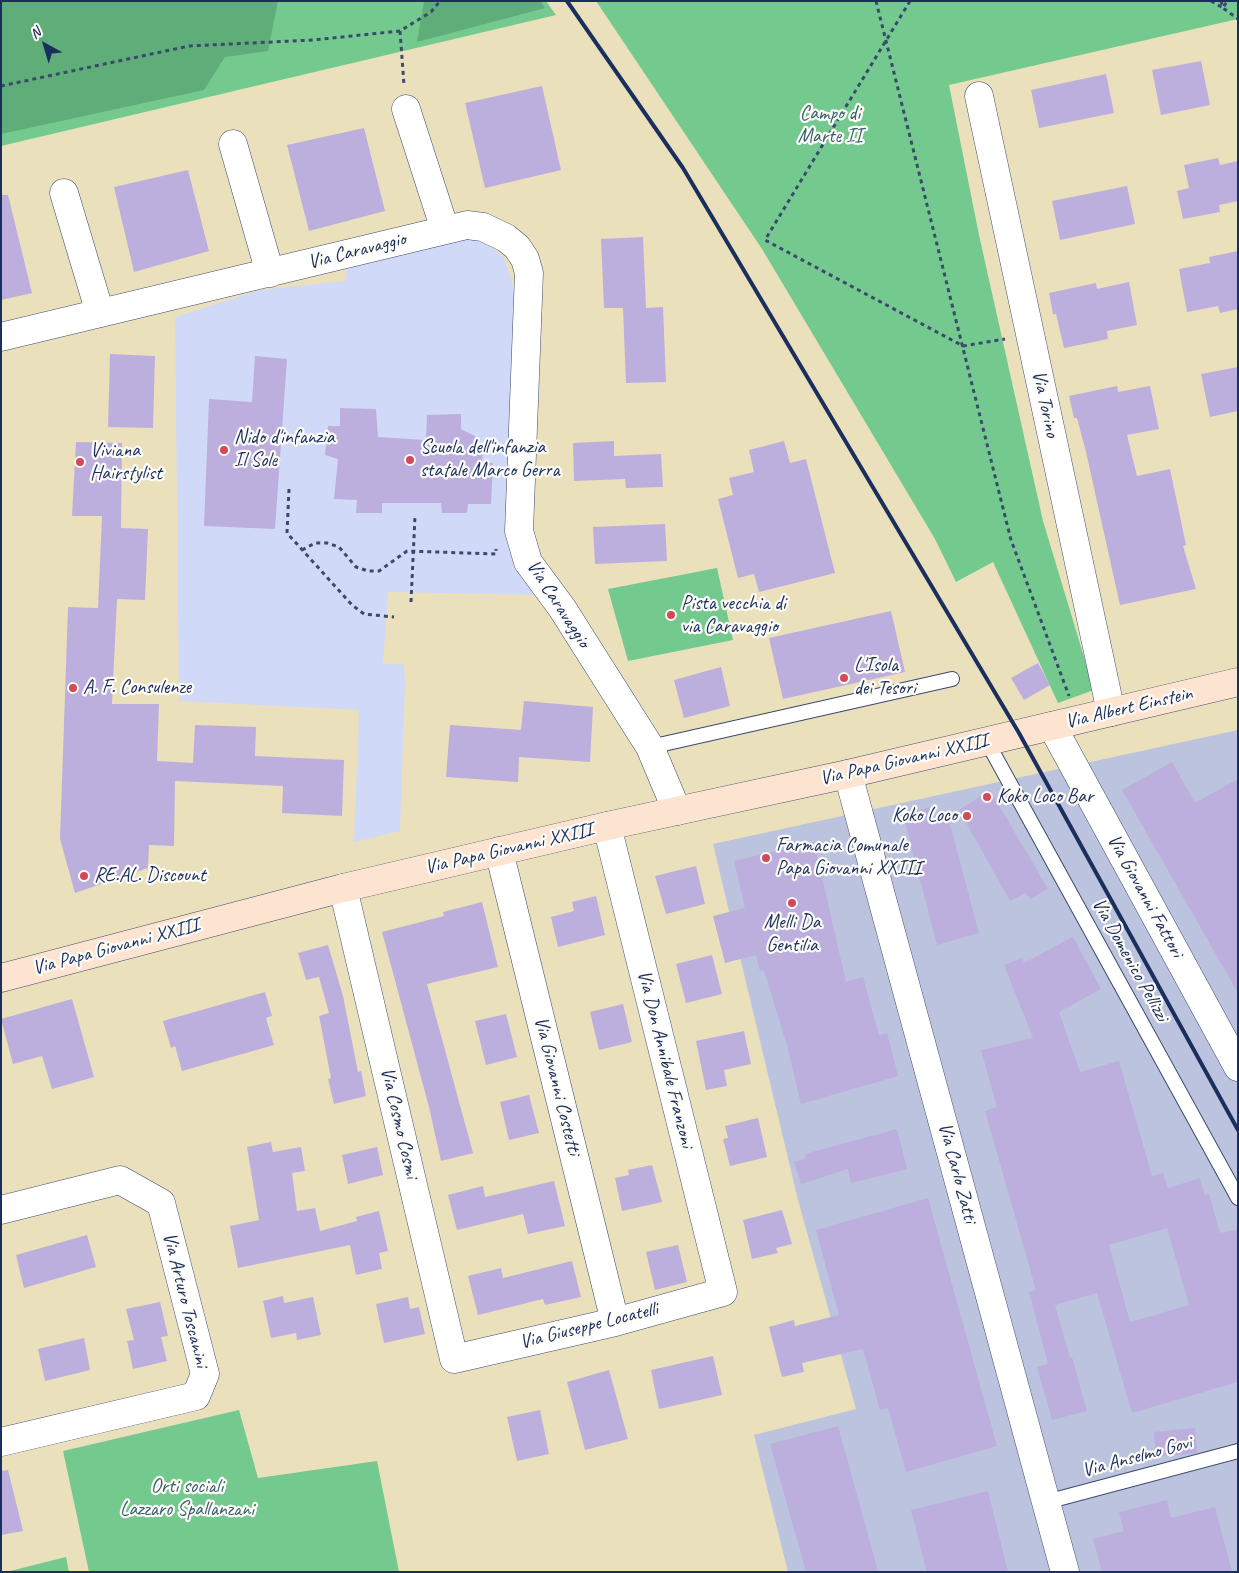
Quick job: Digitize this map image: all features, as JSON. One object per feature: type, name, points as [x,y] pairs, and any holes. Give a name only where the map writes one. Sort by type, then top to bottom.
[{"type":"main road","name":"Via Albert Einstein","points":[[1019,733],[1238,682]]},
{"type":"main road","name":"Via Papa Giovanni XXIII","points":[[1,978],[343,888],[607,826],[848,774],[1019,733]]},
{"type":"street","name":"Via Torino","points":[[979,96],[1111,712]]},
{"type":"street","points":[[406,108],[445,230]]},
{"type":"street","points":[[233,144],[270,273]]},
{"type":"street","points":[[64,193],[100,313]]},
{"type":"street","name":"Via Caravaggio","points":[[1,337],[467,225],[488,228],[517,247],[525,259],[529,273],[520,531],[528,562],[562,608],[650,747],[677,811]]},
{"type":"street","name":"Via Giovanni Fattori","points":[[1052,726],[1238,1067]]},
{"type":"street","name":"Via Carlo Zatti","points":[[848,774],[1065,1572]]},
{"type":"street","name":"Via Don Annibale Franzoni","points":[[607,826],[723,1292]]},
{"type":"street","name":"Via Giovanni Costetti","points":[[499,851],[615,1322]]},
{"type":"street","name":"Via Cosmo Cosmi","points":[[343,888],[454,1358]]},
{"type":"street","name":"Via Arturo Toscanini","points":[[1,1210],[120,1180],[161,1203],[205,1374],[196,1396],[1,1442]]},
{"type":"street","name":"Via Giuseppe Locatelli","points":[[454,1358],[615,1322],[723,1292]]},
{"type":"lane","points":[[650,747],[952,679]]},
{"type":"lane","name":"Via Domenico Pellizzi","points":[[986,740],[1238,1198]]},
{"type":"lane","name":"Via Anselmo Govi","points":[[1046,1502],[1238,1451]]},
{"type":"path","points":[[1,86],[190,46],[313,40],[400,31],[431,12],[440,1]]},
{"type":"path","points":[[876,1],[1011,540],[1072,702]]},
{"type":"path","points":[[910,1],[886,44],[765,240],[963,346],[1030,335]]},
{"type":"path","points":[[1212,1],[1238,19]]},
{"type":"path","points":[[1221,1],[1223,8]]},
{"type":"path","points":[[1223,8],[1227,1]]},
{"type":"path","points":[[400,31],[406,108]]},
{"type":"path","points":[[290,489],[287,533],[352,605],[364,614],[394,617]]},
{"type":"path","points":[[411,602],[415,516]]},
{"type":"path","points":[[302,550],[315,543],[333,545],[339,547],[356,567],[368,571],[379,571],[407,551],[496,554],[497,544]]},
{"type":"shaded area","points":[[470,237],[493,248],[504,258],[512,282],[516,307],[511,550],[542,595],[388,592],[383,664],[404,664],[405,683],[400,831],[354,842],[359,710],[179,701],[175,317],[260,290],[345,281],[348,265]]},
{"type":"shaded area","points":[[1238,730],[1238,1572],[788,1572],[754,1435],[856,1409],[798,1200],[713,844]]},
{"type":"green space","points":[[1,1],[546,1],[556,15],[1,146]]},
{"type":"green space","points":[[1,1],[278,1],[268,51],[225,57],[204,90],[1,134]]},
{"type":"green space","points":[[424,1],[540,1],[545,8],[417,42]]},
{"type":"green space","name":"Campo di Marte II","points":[[596,1],[1238,1],[1238,19],[949,85],[979,235],[1043,521],[1094,690],[1058,703],[993,562],[956,582],[935,539],[762,249]]},
{"type":"green space","name":"Pista vecchia di via Caravaggio","points":[[717,568],[733,640],[628,661],[608,589]]},
{"type":"green space","name":"Orti sociali Lazzaro Spallanzani","points":[[239,1410],[258,1478],[377,1461],[399,1572],[89,1572],[63,1451]]},
{"type":"green space","points":[[66,1557],[69,1572],[10,1572],[10,1571]]},
{"type":"building","points":[[1201,61],[1210,105],[1161,115],[1152,70]]},
{"type":"building","points":[[1106,74],[1114,113],[1039,128],[1031,90]]},
{"type":"building","points":[[542,86],[561,170],[485,188],[465,103]]},
{"type":"building","points":[[364,128],[385,211],[309,231],[287,145]]},
{"type":"building","points":[[1218,158],[1220,165],[1238,161],[1238,201],[1219,205],[1220,212],[1183,219],[1177,191],[1189,188],[1184,165]]},
{"type":"building","points":[[188,170],[209,251],[134,272],[114,187]]},
{"type":"building","points":[[1127,186],[1135,224],[1060,240],[1052,201]]},
{"type":"building","points":[[1,195],[8,195],[32,293],[1,300]]},
{"type":"building","points":[[643,237],[646,308],[663,307],[666,382],[626,383],[623,308],[604,308],[601,239]]},
{"type":"building","points":[[1238,251],[1238,309],[1220,313],[1218,306],[1187,312],[1179,269],[1210,263],[1209,257]]},
{"type":"building","points":[[1129,282],[1137,325],[1107,331],[1108,339],[1064,348],[1056,314],[1053,314],[1049,293],[1096,283],[1097,289]]},
{"type":"building","points":[[110,354],[155,356],[153,428],[108,427]]},
{"type":"building","name":"Nido d'infanzia Il Sole","points":[[255,356],[287,359],[275,529],[204,526],[209,399],[252,402]]},
{"type":"building","points":[[1238,367],[1238,411],[1210,417],[1201,374]]},
{"type":"building","points":[[1117,386],[1118,392],[1150,386],[1159,429],[1127,435],[1137,476],[1170,469],[1186,545],[1183,546],[1196,589],[1120,605],[1086,452],[1077,418],[1074,418],[1069,396]]},
{"type":"building","name":"Scuola dell'infanzia statale Marco Gerra","points":[[340,408],[376,409],[378,437],[426,440],[427,415],[461,414],[461,429],[475,436],[483,449],[482,462],[493,463],[491,504],[468,504],[467,513],[442,513],[441,503],[382,503],[382,513],[356,513],[357,500],[334,499],[338,459],[325,455],[328,426],[340,426]]},
{"type":"building","points":[[614,441],[614,456],[661,454],[663,487],[626,488],[625,479],[574,481],[573,443]]},
{"type":"building","points":[[784,441],[790,463],[806,459],[835,573],[759,592],[754,574],[738,578],[718,499],[733,495],[729,478],[754,472],[749,450]]},
{"type":"building","points":[[76,442],[122,443],[121,528],[148,529],[145,600],[117,599],[112,704],[159,704],[157,761],[193,763],[195,725],[256,727],[255,756],[344,760],[342,816],[282,813],[283,786],[175,781],[174,846],[149,845],[148,868],[75,893],[60,839],[68,607],[98,608],[102,516],[72,516]]},
{"type":"building","points":[[665,524],[667,561],[595,564],[593,527]]},
{"type":"building","points":[[891,611],[905,672],[783,699],[769,638]]},
{"type":"building","points":[[1038,663],[1050,685],[1024,700],[1011,678]]},
{"type":"building","points":[[721,667],[730,706],[684,718],[674,680]]},
{"type":"building","points":[[524,701],[593,707],[590,762],[519,757],[518,782],[446,777],[450,725],[521,730]]},
{"type":"building","points":[[1172,762],[1195,803],[1238,779],[1238,993],[1122,790]]},
{"type":"building","points":[[990,790],[1048,889],[1030,899],[1026,893],[1010,901],[959,810]]},
{"type":"building","points":[[930,807],[935,825],[948,817],[979,933],[937,945],[903,815]]},
{"type":"building","points":[[814,842],[846,982],[863,977],[879,1035],[887,1033],[898,1076],[801,1104],[788,1049],[764,970],[760,971],[756,955],[725,963],[713,916],[745,908],[734,861]]},
{"type":"building","points":[[696,866],[705,904],[666,914],[655,876]]},
{"type":"building","points":[[596,896],[605,935],[558,947],[551,917],[574,911],[572,902]]},
{"type":"building","points":[[482,902],[498,967],[427,984],[473,1153],[441,1161],[429,1107],[382,932],[444,916],[443,912]]},
{"type":"building","points":[[1073,937],[1101,989],[1059,1012],[1080,1072],[1119,1061],[1152,1176],[1163,1173],[1168,1188],[1200,1178],[1205,1196],[1209,1194],[1220,1233],[1238,1229],[1238,1382],[1132,1413],[1097,1293],[1055,1305],[1087,1411],[1052,1420],[1037,1367],[1048,1364],[1029,1292],[1036,1290],[985,1111],[997,1107],[981,1050],[1033,1038],[1004,965],[1022,958],[1024,963]],"holes":[[[1167,1228],[1189,1305],[1130,1322],[1109,1245]]]},
{"type":"building","points":[[328,945],[343,996],[358,1072],[361,1071],[366,1096],[334,1104],[328,1079],[331,1078],[319,1016],[329,1013],[319,977],[306,980],[298,953]]},
{"type":"building","points":[[712,955],[722,994],[686,1003],[676,964]]},
{"type":"building","points":[[265,992],[272,1016],[266,1018],[274,1045],[182,1071],[175,1046],[171,1048],[163,1021]]},
{"type":"building","points":[[72,999],[94,1077],[52,1089],[42,1056],[13,1064],[1,1019]]},
{"type":"building","points":[[623,1004],[632,1042],[599,1050],[590,1012]]},
{"type":"building","points":[[506,1014],[517,1057],[486,1065],[475,1021]]},
{"type":"building","points":[[744,1031],[751,1064],[724,1070],[727,1086],[706,1090],[696,1041]]},
{"type":"building","points":[[529,1095],[539,1133],[509,1140],[500,1102]]},
{"type":"building","points":[[758,1118],[767,1157],[730,1166],[723,1139],[728,1138],[725,1126]]},
{"type":"building","points":[[897,1129],[907,1169],[851,1183],[848,1169],[801,1184],[794,1162],[806,1158],[805,1154]]},
{"type":"building","points":[[271,1142],[273,1152],[301,1147],[305,1171],[292,1173],[297,1211],[315,1208],[320,1231],[357,1221],[356,1217],[379,1211],[388,1251],[379,1253],[382,1269],[356,1275],[350,1245],[238,1268],[230,1226],[259,1220],[247,1147]]},
{"type":"building","points":[[377,1147],[383,1175],[348,1184],[342,1155]]},
{"type":"building","points":[[652,1165],[662,1202],[622,1211],[615,1178],[629,1175],[628,1170]]},
{"type":"building","points":[[554,1181],[565,1226],[528,1234],[523,1214],[457,1230],[448,1195],[483,1186],[485,1197]]},
{"type":"building","points":[[928,1198],[997,1446],[906,1472],[888,1408],[880,1410],[863,1349],[802,1363],[804,1372],[782,1377],[769,1327],[794,1320],[795,1326],[839,1315],[816,1230]]},
{"type":"building","points":[[782,1210],[792,1244],[776,1248],[778,1253],[752,1259],[743,1220]]},
{"type":"building","points":[[87,1235],[96,1267],[24,1288],[16,1255]]},
{"type":"building","points":[[678,1245],[687,1282],[655,1290],[646,1252]]},
{"type":"building","points":[[572,1261],[581,1297],[545,1305],[543,1299],[478,1315],[468,1276],[501,1268],[503,1278]]},
{"type":"building","points":[[283,1296],[284,1303],[313,1297],[321,1335],[297,1340],[296,1333],[271,1338],[263,1301]]},
{"type":"building","points":[[408,1297],[410,1309],[419,1307],[425,1334],[384,1343],[376,1304]]},
{"type":"building","points":[[160,1302],[168,1336],[161,1337],[167,1361],[133,1369],[127,1341],[134,1340],[126,1309]]},
{"type":"building","points":[[84,1338],[90,1370],[45,1381],[38,1349]]},
{"type":"building","points":[[713,1356],[722,1395],[659,1409],[651,1370]]},
{"type":"building","points":[[609,1370],[628,1439],[585,1450],[567,1382]]},
{"type":"building","points":[[540,1410],[549,1454],[517,1461],[507,1417]]},
{"type":"building","points":[[838,1426],[878,1572],[806,1572],[770,1444]]},
{"type":"building","points":[[1195,1428],[1197,1453],[1156,1457],[1154,1432]]},
{"type":"building","points":[[8,1470],[23,1531],[1,1535],[1,1471]]},
{"type":"building","points":[[988,1491],[1008,1572],[927,1572],[911,1510]]},
{"type":"building","points":[[1167,1500],[1171,1518],[1215,1507],[1232,1572],[1102,1572],[1093,1539],[1124,1531],[1119,1512]]},
{"type":"railway","points":[[567,1],[683,168],[1019,733],[1238,1130]]},
{"type":"place","name":"Nido d'infanzia Il Sole","points":[[224,450]]},
{"type":"place","name":"Scuola dell'infanzia statale Marco Gerra","points":[[410,460]]},
{"type":"place","name":"Viviana Hairstylist","points":[[80,462]]},
{"type":"place","name":"Pista vecchia di via Caravaggio","points":[[671,615]]},
{"type":"place","name":"L'Isola dei Tesori","points":[[844,678]]},
{"type":"place","name":"A. F. Consulenze","points":[[73,688]]},
{"type":"place","name":"Koko Loco Bar","points":[[987,797]]},
{"type":"place","name":"Koko Loco","points":[[967,816]]},
{"type":"place","name":"Farmacia Comunale Papa Giovanni XXIII","points":[[766,858]]},
{"type":"place","name":"RE.AL. Discount","points":[[84,876]]},
{"type":"place","name":"Melli Da Gentilia","points":[[792,903]]}]
